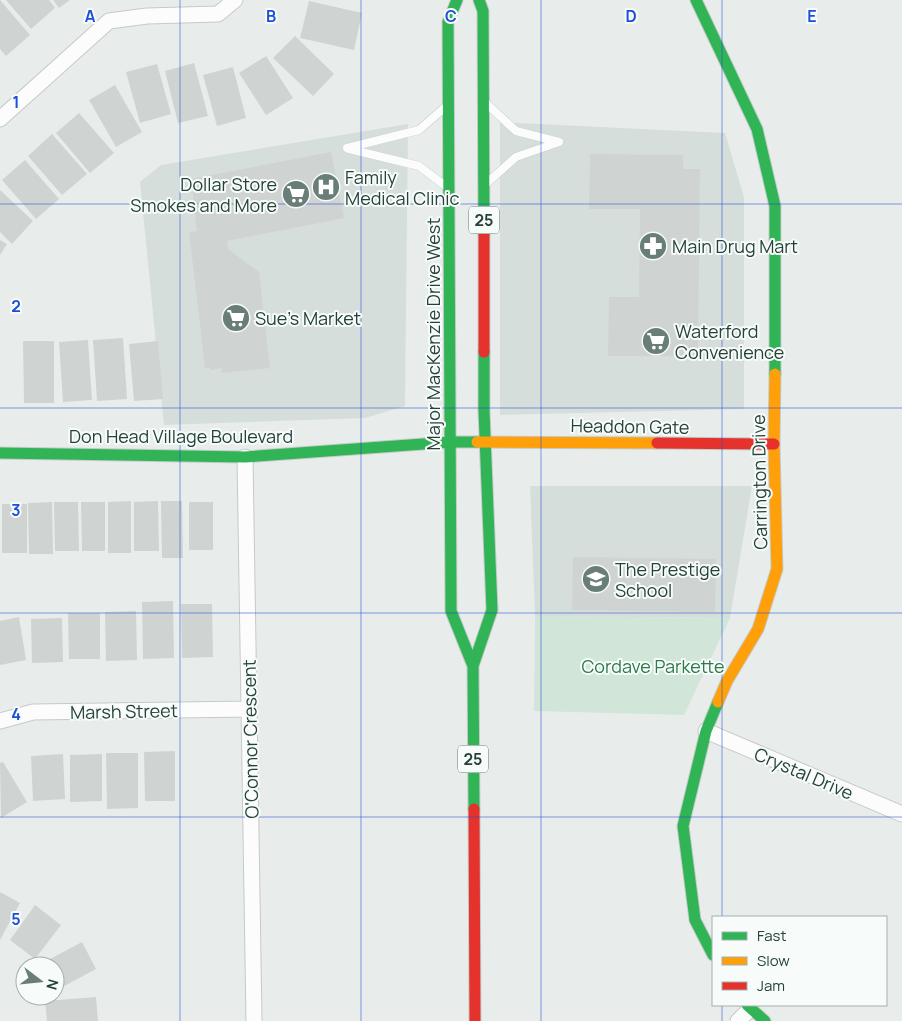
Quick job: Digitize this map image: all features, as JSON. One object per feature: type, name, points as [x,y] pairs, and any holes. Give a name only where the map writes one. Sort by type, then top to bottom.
[{"type":"street","points":[[0,119],[108,22],[148,16],[218,14],[235,0]]},
{"type":"street","name":"Major MacKenzie Drive West","points":[[457,0],[448,22],[451,611],[473,666]]},
{"type":"street","name":"Major MacKenzie Drive West","points":[[475,1021],[473,666],[492,610],[484,411],[483,12],[479,0]]},
{"type":"street","name":"Carrington Drive","points":[[696,0],[757,129],[775,206],[774,444],[777,569],[758,629],[727,681],[706,731],[683,826],[695,920],[712,953]]},
{"type":"street","name":"Headdon Gate","points":[[451,442],[774,444]]},
{"type":"street","name":"Don Head Village Boulevard","points":[[0,453],[245,457],[451,442]]},
{"type":"street","name":"O'Connor Crescent","points":[[245,457],[254,1021]]},
{"type":"street","name":"Marsh Street","points":[[0,721],[32,712],[250,709]]},
{"type":"street","name":"Crystal Drive","points":[[706,731],[902,814]]},
{"type":"street","points":[[738,1021],[749,1007],[765,1021]]},
{"type":"lane","points":[[484,101],[516,131],[559,142],[516,157],[484,184]]},
{"type":"lane","points":[[448,104],[419,130],[347,148],[419,166],[449,189]]},
{"type":"shaded area","points":[[500,122],[725,133],[744,197],[744,409],[500,415]]},
{"type":"shaded area","points":[[408,124],[405,406],[365,418],[164,425],[140,182],[161,165]]},
{"type":"shaded area","points":[[530,486],[752,486],[730,618],[535,616]]},
{"type":"green space","name":"Cordave Parkette","points":[[535,616],[730,618],[684,715],[534,711]]},
{"type":"building","points":[[0,0],[30,35],[6,56],[0,49]]},
{"type":"building","points":[[6,0],[49,0],[55,8],[31,29]]},
{"type":"building","points":[[53,0],[70,0],[59,8]]},
{"type":"building","points":[[309,1],[362,13],[354,50],[300,38]]},
{"type":"building","points":[[295,36],[334,74],[313,96],[273,58]]},
{"type":"building","points":[[266,56],[293,98],[266,115],[239,73]]},
{"type":"building","points":[[194,63],[208,116],[178,123],[165,71]]},
{"type":"building","points":[[157,64],[171,114],[140,123],[126,72]]},
{"type":"building","points":[[233,67],[246,118],[217,126],[203,75]]},
{"type":"building","points":[[115,85],[142,132],[116,147],[89,100]]},
{"type":"building","points":[[79,113],[114,153],[90,173],[56,133]]},
{"type":"building","points":[[52,134],[87,174],[62,195],[28,156]]},
{"type":"building","points":[[331,152],[344,218],[227,241],[228,249],[259,272],[270,368],[222,373],[221,368],[210,370],[210,368],[205,368],[189,232],[197,231],[191,179]]},
{"type":"building","points":[[590,154],[683,155],[683,169],[700,169],[698,356],[608,356],[609,297],[639,297],[640,209],[589,209]]},
{"type":"building","points":[[25,160],[59,199],[36,219],[2,180]]},
{"type":"building","points":[[0,190],[33,221],[12,244],[0,232]]},
{"type":"building","points":[[0,240],[7,244],[0,255]]},
{"type":"building","points":[[123,338],[127,399],[97,401],[93,340]]},
{"type":"building","points":[[88,340],[92,400],[63,402],[59,342]]},
{"type":"building","points":[[23,341],[54,341],[54,403],[24,403]]},
{"type":"building","points":[[158,341],[163,399],[134,401],[129,344]]},
{"type":"building","points":[[131,501],[131,553],[108,553],[108,502]]},
{"type":"building","points":[[158,501],[159,551],[134,551],[134,502]]},
{"type":"building","points":[[161,501],[182,501],[183,558],[162,558]]},
{"type":"building","points":[[52,502],[53,554],[29,554],[28,503]]},
{"type":"building","points":[[54,502],[78,502],[79,551],[55,551]]},
{"type":"building","points":[[81,502],[105,502],[105,551],[82,551]]},
{"type":"building","points":[[189,502],[213,502],[213,550],[189,550]]},
{"type":"building","points":[[2,504],[27,504],[27,553],[2,553]]},
{"type":"building","points":[[573,557],[716,559],[715,612],[572,610]]},
{"type":"building","points":[[173,601],[174,658],[143,659],[142,602]]},
{"type":"building","points":[[181,604],[212,604],[213,657],[182,658]]},
{"type":"building","points":[[136,611],[137,660],[106,661],[105,612]]},
{"type":"building","points":[[68,613],[100,613],[100,659],[69,659]]},
{"type":"building","points":[[19,617],[26,660],[0,665],[0,621]]},
{"type":"building","points":[[62,618],[63,662],[32,663],[31,619]]},
{"type":"building","points":[[175,751],[175,801],[145,801],[144,752]]},
{"type":"building","points":[[106,753],[138,753],[138,808],[107,809]]},
{"type":"building","points":[[63,754],[65,799],[33,801],[31,756]]},
{"type":"building","points":[[102,754],[102,801],[70,802],[70,755]]},
{"type":"building","points":[[3,762],[27,802],[1,818],[0,763]]},
{"type":"building","points":[[0,892],[20,903],[0,940]]},
{"type":"building","points":[[35,905],[61,925],[37,956],[31,956],[10,940]]},
{"type":"building","points":[[82,942],[96,969],[65,986],[65,956],[56,956]]},
{"type":"building","points":[[96,997],[98,1021],[47,1021],[46,1006],[65,1006],[65,999]]},
{"type":"traffic: fast","points":[[457,0],[448,22],[451,611],[473,666]]},
{"type":"traffic: fast","points":[[479,0],[483,11],[484,234]]},
{"type":"traffic: fast","points":[[696,0],[757,129],[775,206],[775,374]]},
{"type":"traffic: fast","points":[[474,809],[473,666],[492,610],[484,411],[484,352]]},
{"type":"traffic: fast","points":[[0,453],[245,457],[451,442],[477,442]]},
{"type":"traffic: fast","points":[[712,953],[695,920],[683,826],[706,731],[718,702]]},
{"type":"traffic: fast","points":[[748,1006],[765,1021]]},
{"type":"traffic: slow","points":[[718,702],[727,681],[758,629],[777,569],[774,444],[775,374]]},
{"type":"traffic: slow","points":[[477,442],[657,443]]},
{"type":"traffic: jam","points":[[484,234],[484,352]]},
{"type":"traffic: jam","points":[[657,443],[774,444]]},
{"type":"traffic: jam","points":[[474,809],[475,1021]]},
{"type":"place","name":"Family Medical Clinic","points":[[326,187]]},
{"type":"place","name":"Dollar Store Smokes and More","points":[[296,194]]},
{"type":"place","name":"Main Drug Mart","points":[[653,246]]},
{"type":"place","name":"Sue's Market","points":[[236,318]]},
{"type":"place","name":"Waterford Convenience","points":[[656,341]]},
{"type":"place","name":"The Prestige School","points":[[596,579]]}]
